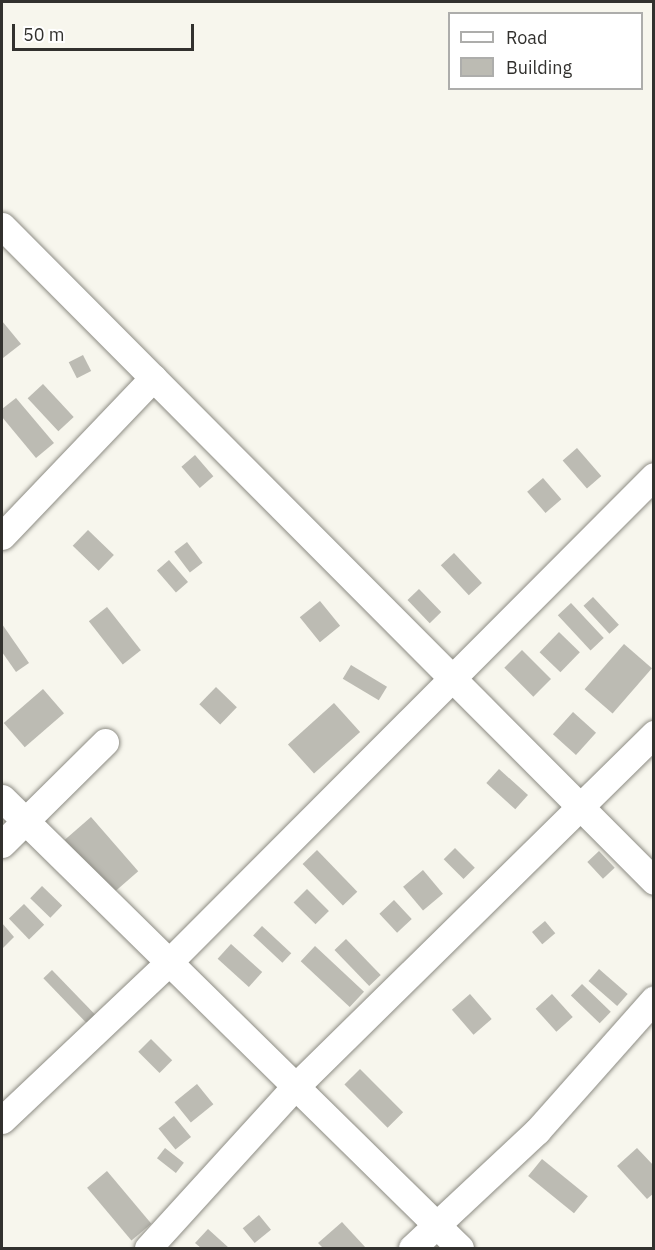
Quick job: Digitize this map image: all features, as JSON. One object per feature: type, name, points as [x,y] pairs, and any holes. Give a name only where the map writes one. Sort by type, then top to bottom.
[{"type":"street","points":[[2,227],[654,881]]},
{"type":"street","points":[[2,536],[153,378]]},
{"type":"street","points":[[2,1120],[167,964],[654,476]]},
{"type":"street","points":[[148,1248],[292,1090],[654,734]]},
{"type":"street","points":[[2,844],[23,820],[105,742]]},
{"type":"street","points":[[2,798],[292,1090],[460,1248]]},
{"type":"street","points":[[412,1248],[537,1131],[654,999]]},
{"type":"building","points":[[2,321],[21,344],[3,358],[2,356]]},
{"type":"building","points":[[83,355],[91,371],[77,378],[69,362]]},
{"type":"building","points":[[43,384],[74,417],[58,431],[28,398]]},
{"type":"building","points":[[16,398],[54,443],[36,458],[2,417],[2,409]]},
{"type":"building","points":[[577,448],[601,476],[587,488],[563,460]]},
{"type":"building","points":[[195,455],[213,476],[200,488],[181,467]]},
{"type":"building","points":[[543,478],[561,499],[546,513],[527,492]]},
{"type":"building","points":[[88,530],[114,555],[99,571],[73,546]]},
{"type":"building","points":[[187,542],[203,563],[190,572],[174,552]]},
{"type":"building","points":[[454,553],[482,583],[469,595],[441,565]]},
{"type":"building","points":[[169,560],[188,582],[176,592],[157,570]]},
{"type":"building","points":[[419,589],[441,612],[430,623],[407,600]]},
{"type":"building","points":[[593,597],[619,625],[609,634],[583,606]]},
{"type":"building","points":[[320,601],[340,626],[320,642],[300,617]]},
{"type":"building","points":[[571,603],[604,638],[591,650],[558,615]]},
{"type":"building","points":[[107,607],[141,650],[123,665],[89,621]]},
{"type":"building","points":[[2,624],[29,663],[16,672],[2,652]]},
{"type":"building","points":[[559,632],[580,652],[560,672],[540,652]]},
{"type":"building","points":[[624,644],[652,668],[613,714],[585,689]]},
{"type":"building","points":[[522,650],[551,679],[533,697],[504,668]]},
{"type":"building","points":[[351,665],[387,687],[379,700],[343,679]]},
{"type":"building","points":[[216,687],[237,707],[220,724],[199,704]]},
{"type":"building","points":[[43,689],[64,713],[25,747],[4,723]]},
{"type":"building","points":[[334,703],[360,732],[314,773],[288,744]]},
{"type":"building","points":[[573,712],[596,733],[576,755],[553,734]]},
{"type":"building","points":[[499,769],[528,795],[515,809],[486,783]]},
{"type":"building","points":[[91,817],[138,871],[112,894],[65,840]]},
{"type":"building","points":[[455,848],[475,868],[463,879],[444,859]]},
{"type":"building","points":[[317,850],[357,892],[343,906],[303,864]]},
{"type":"building","points":[[599,851],[615,868],[603,879],[587,862]]},
{"type":"building","points":[[423,870],[443,894],[423,910],[403,887]]},
{"type":"building","points":[[42,886],[62,905],[50,918],[30,898]]},
{"type":"building","points":[[307,889],[329,911],[315,924],[294,902]]},
{"type":"building","points":[[394,900],[412,919],[397,933],[379,914]]},
{"type":"building","points":[[24,904],[44,925],[29,939],[9,919]]},
{"type":"building","points":[[545,921],[555,933],[542,944],[532,932]]},
{"type":"building","points":[[2,923],[14,937],[2,949]]},
{"type":"building","points":[[262,926],[291,953],[282,963],[253,936]]},
{"type":"building","points":[[346,939],[381,975],[369,986],[334,950]]},
{"type":"building","points":[[231,944],[262,972],[249,987],[218,959]]},
{"type":"building","points":[[315,946],[364,992],[350,1007],[301,961]]},
{"type":"building","points":[[599,969],[628,994],[617,1006],[589,981]]},
{"type":"building","points":[[52,970],[96,1016],[88,1024],[43,978]]},
{"type":"building","points":[[582,984],[611,1012],[600,1023],[571,996]]},
{"type":"building","points":[[470,994],[492,1019],[474,1035],[452,1010]]},
{"type":"building","points":[[552,994],[573,1017],[556,1032],[536,1009]]},
{"type":"building","points":[[151,1039],[172,1060],[159,1073],[138,1052]]},
{"type":"building","points":[[360,1069],[403,1112],[388,1128],[344,1085]]},
{"type":"building","points":[[197,1084],[213,1104],[191,1122],[174,1102]]},
{"type":"building","points":[[174,1116],[191,1137],[175,1150],[158,1129]]},
{"type":"building","points":[[165,1148],[184,1163],[176,1173],[157,1158]]},
{"type":"building","points":[[637,1148],[654,1166],[654,1193],[647,1199],[617,1166]]},
{"type":"building","points":[[542,1159],[588,1196],[574,1213],[528,1176]]},
{"type":"building","points":[[107,1171],[151,1224],[131,1241],[87,1188]]},
{"type":"building","points":[[259,1215],[271,1230],[255,1243],[243,1228]]},
{"type":"building","points":[[342,1222],[366,1248],[323,1248],[318,1243]]},
{"type":"building","points":[[208,1229],[229,1248],[201,1248],[195,1243]]}]
